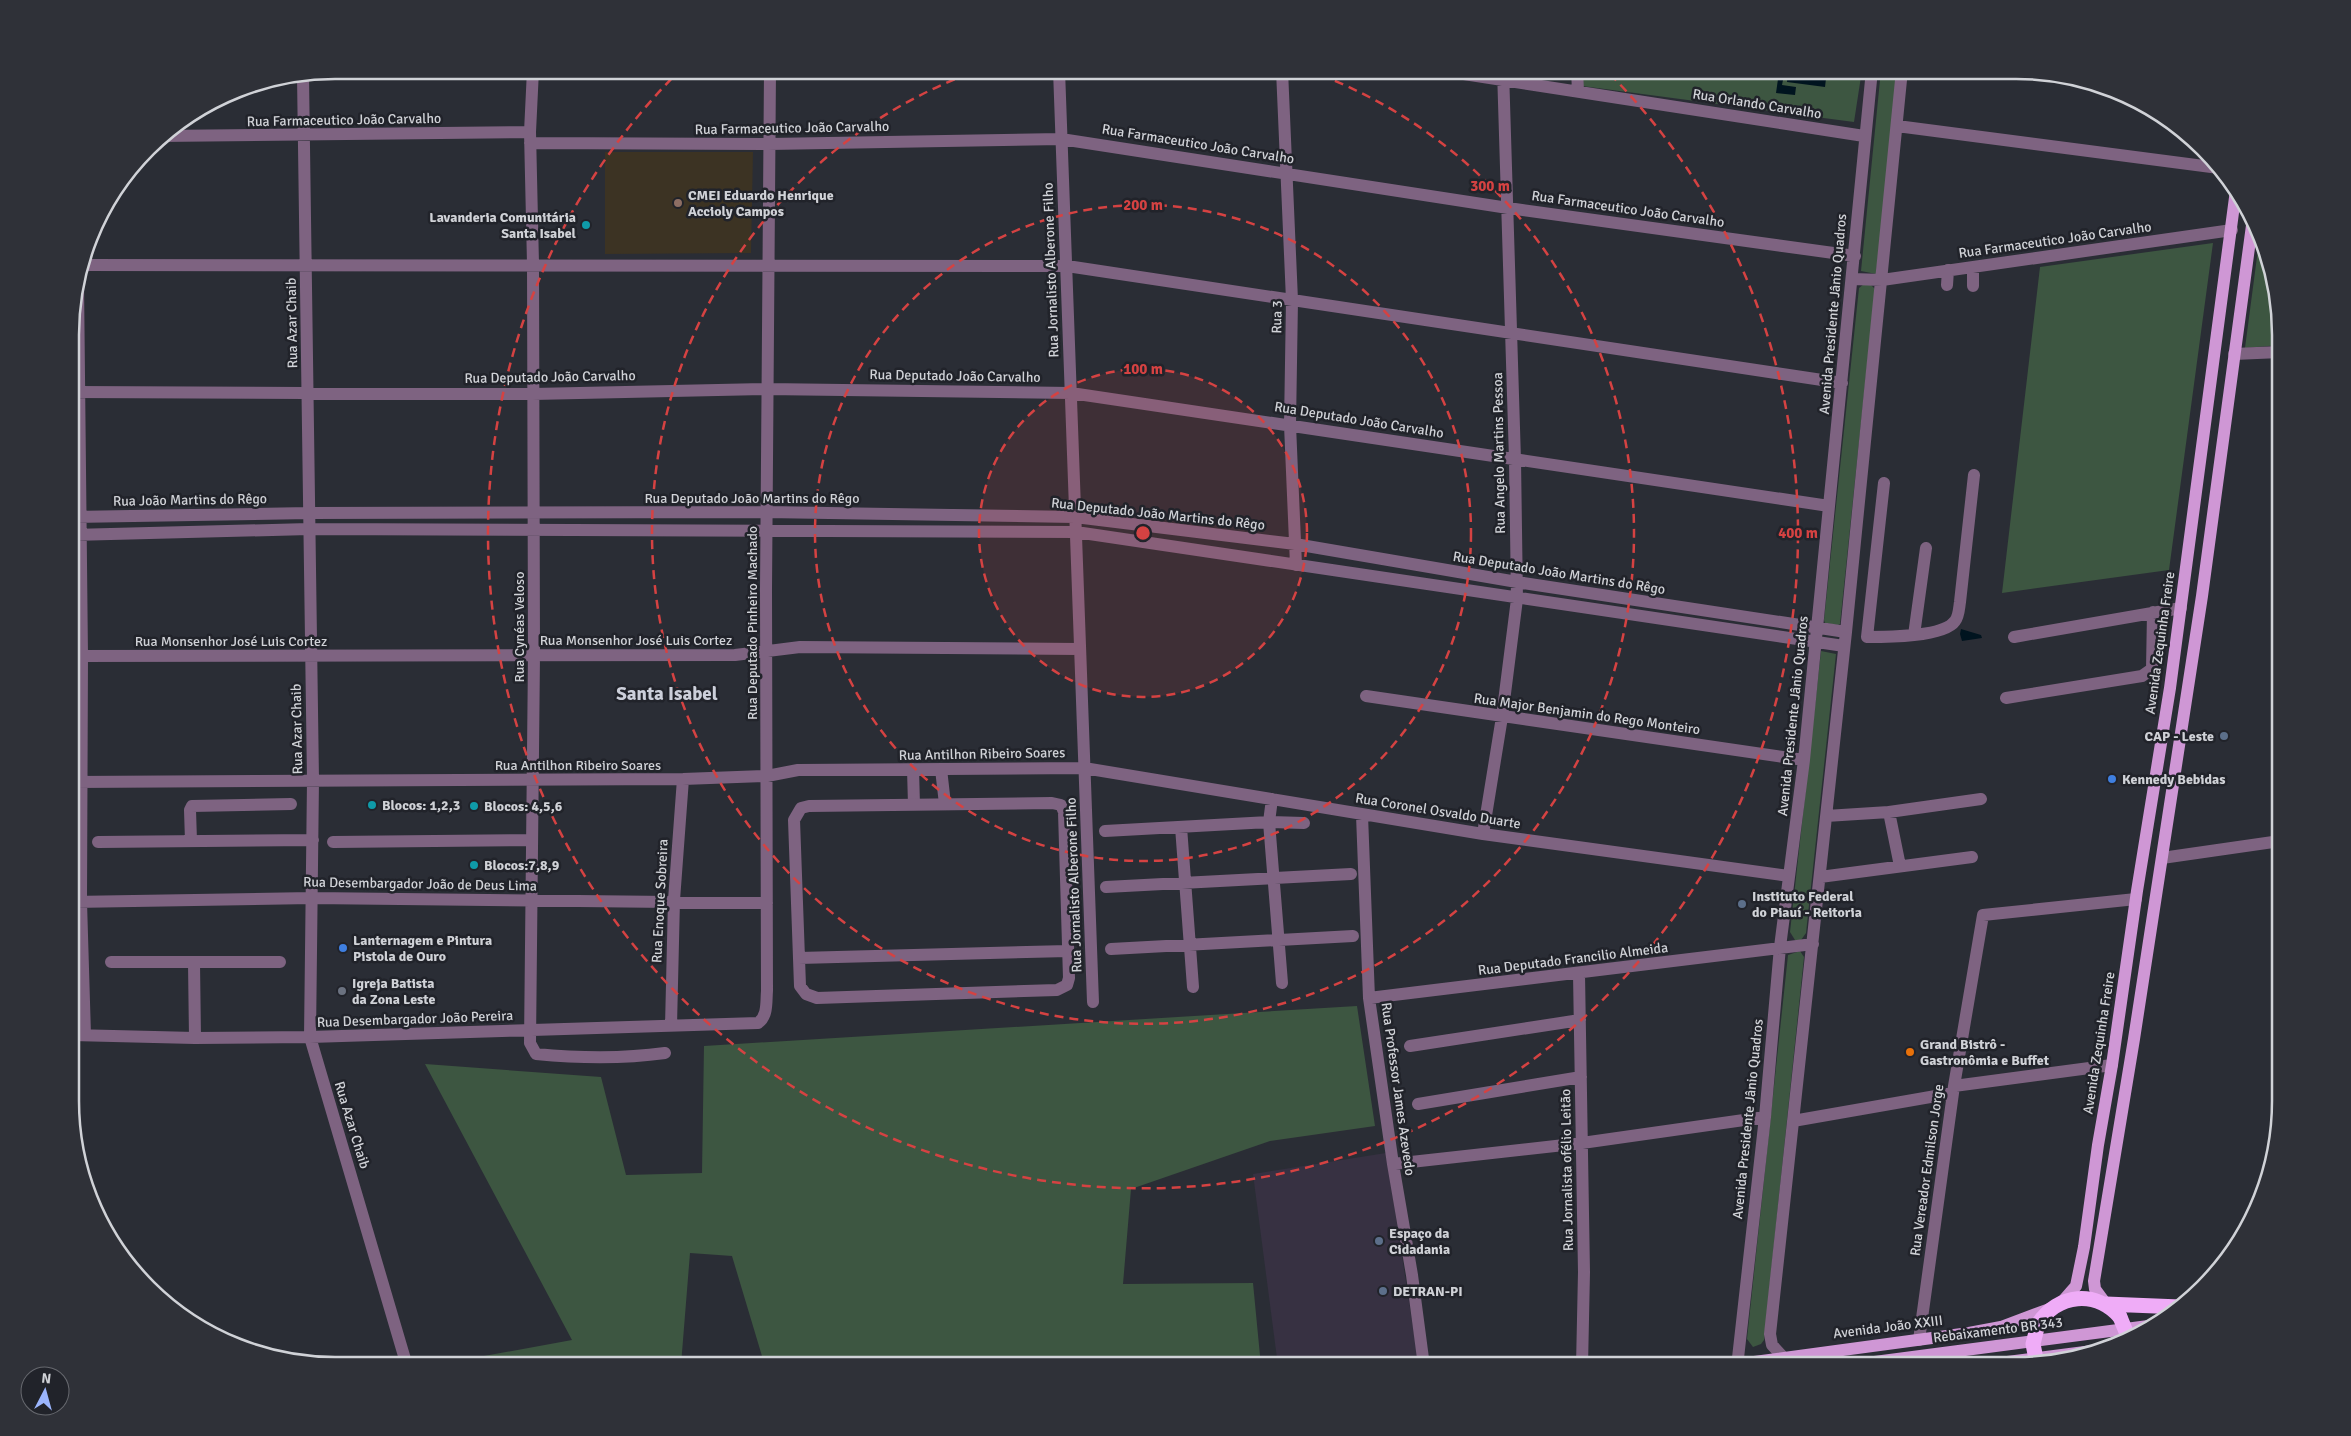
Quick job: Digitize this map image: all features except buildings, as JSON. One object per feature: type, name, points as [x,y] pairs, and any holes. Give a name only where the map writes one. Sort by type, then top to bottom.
[{"type":"highway","points":[[2036,1357],[2033,1344],[2038,1324],[2057,1305],[2076,1298],[2092,1298],[2106,1304],[2120,1317],[2126,1333]]},
{"type":"highway","points":[[2106,1304],[2169,1307]]},
{"type":"main road","name":"Avenida Zequinha Freire","points":[[2057,1305],[2076,1286],[2078,1277],[2181,608],[2235,202]]},
{"type":"main road","points":[[2106,1304],[2095,1289],[2094,1281],[2202,596],[2251,232]]},
{"type":"main road","points":[[2186,568],[2195,571],[2205,570]]},
{"type":"main road","points":[[2183,593],[2196,590],[2202,596]]},
{"type":"main road","points":[[2098,1145],[2104,1152],[2114,1153]]},
{"type":"main road","name":"Avenida João XXIII","points":[[1783,1357],[1919,1340],[2001,1326],[2057,1305]]},
{"type":"main road","name":"Rebaixamento BR 343","points":[[1912,1357],[2136,1328]]},
{"type":"street","name":"Rua Cynéas Veloso","points":[[533,79],[530,138],[533,264],[534,655],[530,1043],[536,1054],[572,1058],[642,1056],[665,1053]]},
{"type":"street","name":"Rua Deputado Pinheiro Machado","points":[[758,1022],[764,1017],[766,1004],[766,389],[770,79]]},
{"type":"street","name":"Rua Jornalisto Alberone Filho","points":[[1059,79],[1093,1002]]},
{"type":"street","name":"Rua 3","points":[[1282,79],[1292,300],[1290,425],[1296,565]]},
{"type":"street","name":"Rua Angelo Martins Pessoa","points":[[1483,834],[1502,717],[1517,599],[1512,331],[1503,79]]},
{"type":"street","name":"Rua Orlando Carvalho","points":[[1521,79],[1578,92],[1864,136]]},
{"type":"street","points":[[1577,79],[1578,92]]},
{"type":"street","name":"Avenida Presidente Jânio Quadros","points":[[1738,1357],[1765,1117],[1780,947],[1804,760],[1818,628],[1871,79]]},
{"type":"street","points":[[1783,1357],[1772,1345],[1770,1334],[1845,639],[1901,79]]},
{"type":"street","name":"Rua Azar Chaib","points":[[303,81],[313,780],[310,1037],[404,1357]]},
{"type":"street","points":[[1897,126],[2210,167]]},
{"type":"street","name":"Rua Farmaceutico João Carvalho","points":[[174,136],[530,138],[769,144],[1062,139],[1508,208],[1855,256]]},
{"type":"street","name":"Rua Farmaceutico João Carvalho","points":[[1853,279],[1882,280],[2232,230]]},
{"type":"street","points":[[88,265],[1066,266],[1512,331],[1842,383]]},
{"type":"street","points":[[1972,286],[1973,267]]},
{"type":"street","points":[[1947,285],[1948,270]]},
{"type":"street","points":[[2234,354],[2272,352]]},
{"type":"street","name":"Rua Deputado João Carvalho","points":[[79,392],[533,394],[766,389],[1071,393],[1829,506]]},
{"type":"street","points":[[1845,639],[1914,635],[1947,627],[1958,616],[1974,475]]},
{"type":"street","points":[[1867,637],[1884,484]]},
{"type":"street","name":"Rua Deputado João Martins do Rêgo","points":[[309,513],[766,512],[1075,517],[1295,544],[1517,582],[1818,628],[1845,639]]},
{"type":"street","name":"Rua João Martins do Rêgo","points":[[79,517],[309,513]]},
{"type":"street","points":[[79,534],[309,529]]},
{"type":"street","name":"Rua Deputado João Martins do Rêgo","points":[[309,529],[1076,532],[1816,643],[1845,639]]},
{"type":"street","points":[[1914,635],[1926,548]]},
{"type":"street","points":[[2014,637],[2181,608]]},
{"type":"street","points":[[2006,698],[2142,676],[2152,669],[2153,612]]},
{"type":"street","name":"Rua Monsenhor José Luis Cortez","points":[[79,656],[735,655],[800,648],[1079,649]]},
{"type":"street","name":"Rua Major Benjamin do Rego Monteiro","points":[[1366,696],[1804,760]]},
{"type":"street","name":"Rua Antilhon Ribeiro Soares","points":[[79,782],[683,779],[767,776],[798,770],[1084,768]]},
{"type":"street","name":"Rua Coronel Osvaldo Duarte","points":[[1084,768],[1483,834],[1790,876]]},
{"type":"street","points":[[913,769],[914,805]]},
{"type":"street","points":[[941,769],[945,804]]},
{"type":"street","name":"Rua Enoque Sobreira","points":[[671,1026],[674,900],[683,779]]},
{"type":"street","points":[[1826,816],[1889,812],[1982,799]]},
{"type":"street","points":[[1272,800],[1268,822],[1282,983]]},
{"type":"street","points":[[1052,803],[1061,805],[1064,812],[1069,978],[1067,985],[1058,990],[826,998],[817,998],[806,994],[800,986],[794,820],[801,808],[809,806],[945,804],[1052,803]]},
{"type":"street","points":[[191,841],[190,810],[192,806],[291,804]]},
{"type":"street","points":[[1889,812],[1900,866]]},
{"type":"street","name":"Rua Professor James Azevedo","points":[[1362,814],[1370,998],[1423,1357]]},
{"type":"street","points":[[1104,831],[1268,822],[1304,823]]},
{"type":"street","points":[[1181,827],[1192,987]]},
{"type":"street","points":[[98,842],[313,840]]},
{"type":"street","points":[[334,842],[532,840]]},
{"type":"street","points":[[2162,858],[2272,842]]},
{"type":"street","points":[[1820,877],[1972,857]]},
{"type":"street","points":[[1106,887],[1351,874]]},
{"type":"street","name":"Rua Desembargador João de Deus Lima","points":[[79,902],[312,898],[674,900],[767,903]]},
{"type":"street","name":"Rua Vereador Edmilson Jorge","points":[[1919,1340],[1954,1090],[1983,915],[2136,900]]},
{"type":"street","points":[[1111,950],[1353,936]]},
{"type":"street","name":"Rua Deputado Francilio Almeida","points":[[1370,998],[1813,944]]},
{"type":"street","points":[[799,958],[1068,951]]},
{"type":"street","points":[[111,962],[280,962]]},
{"type":"street","points":[[194,962],[195,1038]]},
{"type":"street","name":"Rua Jornalista ofélio Leitão","points":[[1579,974],[1584,1272],[1582,1357]]},
{"type":"street","points":[[1410,1046],[1580,1020]]},
{"type":"street","name":"Rua Desembargador João Pereira","points":[[79,1035],[195,1038],[310,1037],[758,1022]]},
{"type":"street","points":[[1793,1121],[1954,1090],[2112,1065]]},
{"type":"street","points":[[1418,1104],[1580,1077]]},
{"type":"street","points":[[1393,1164],[1582,1143],[1765,1117]]},
{"type":"shaded area","name":"CMEI Eduardo Henrique Accioly Campos","points":[[605,152],[753,152],[751,253],[605,254]]},
{"type":"shaded area","points":[[1386,1153],[1418,1357],[1277,1357],[1253,1174]]},
{"type":"green space","points":[[1582,79],[1861,79],[1854,122],[1582,86]]},
{"type":"green space","points":[[1880,79],[1898,79],[1876,274],[1861,271]]},
{"type":"green space","points":[[2213,243],[2169,570],[2002,593],[2040,267]]},
{"type":"green space","points":[[2258,249],[2264,268],[2270,301],[2272,346],[2245,348]]},
{"type":"green space","points":[[1864,284],[1871,285],[1875,289],[1840,624],[1838,625],[1825,623],[1824,620],[1859,288]]},
{"type":"green space","points":[[1821,651],[1836,654],[1806,933],[1801,940],[1795,940],[1790,932]]},
{"type":"green space","points":[[1800,951],[1804,957],[1764,1340],[1761,1344],[1753,1347],[1747,1339],[1788,955]]},
{"type":"green space","points":[[1357,1006],[1375,1126],[1270,1141],[1131,1189],[1123,1284],[1253,1283],[1260,1357],[762,1357],[732,1256],[690,1253],[682,1357],[478,1357],[572,1340],[425,1064],[601,1077],[626,1175],[702,1173],[704,1046]]},
{"type":"water","points":[[1778,79],[1783,80],[1782,85],[1796,87],[1795,95],[1776,93]]},
{"type":"water","points":[[1787,79],[1826,79],[1825,87],[1787,82]]},
{"type":"water","points":[[1961,629],[1981,635],[1982,638],[1962,641]]},
{"type":"place","name":"CMEI Eduardo Henrique Accioly Campos","points":[[678,203]]},
{"type":"place","name":"Lavanderia Comunitária Santa Isabel","points":[[586,225]]},
{"type":"place","name":"CAP - Leste","points":[[2224,736]]},
{"type":"place","name":"Kennedy Bebidas","points":[[2112,779]]},
{"type":"place","name":"Blocos: 1,2,3","points":[[372,805]]},
{"type":"place","name":"Blocos: 4,5,6","points":[[474,806]]},
{"type":"place","name":"Blocos:7,8,9","points":[[474,865]]},
{"type":"place","name":"Instituto Federal do Piauí - Reitoria","points":[[1742,904]]},
{"type":"place","name":"Lanternagem e Pintura Pistola de Ouro","points":[[343,948]]},
{"type":"place","name":"Igreja Batista da Zona Leste","points":[[342,991]]},
{"type":"place","name":"Grand Bistrô - Gastronômia e Buffet","points":[[1910,1052]]},
{"type":"place","name":"Espaço da Cidadania","points":[[1379,1241]]},
{"type":"place","name":"DETRAN-PI","points":[[1383,1291]]},
{"type":"district","name":"Santa Isabel","points":[[667,694]]}]
